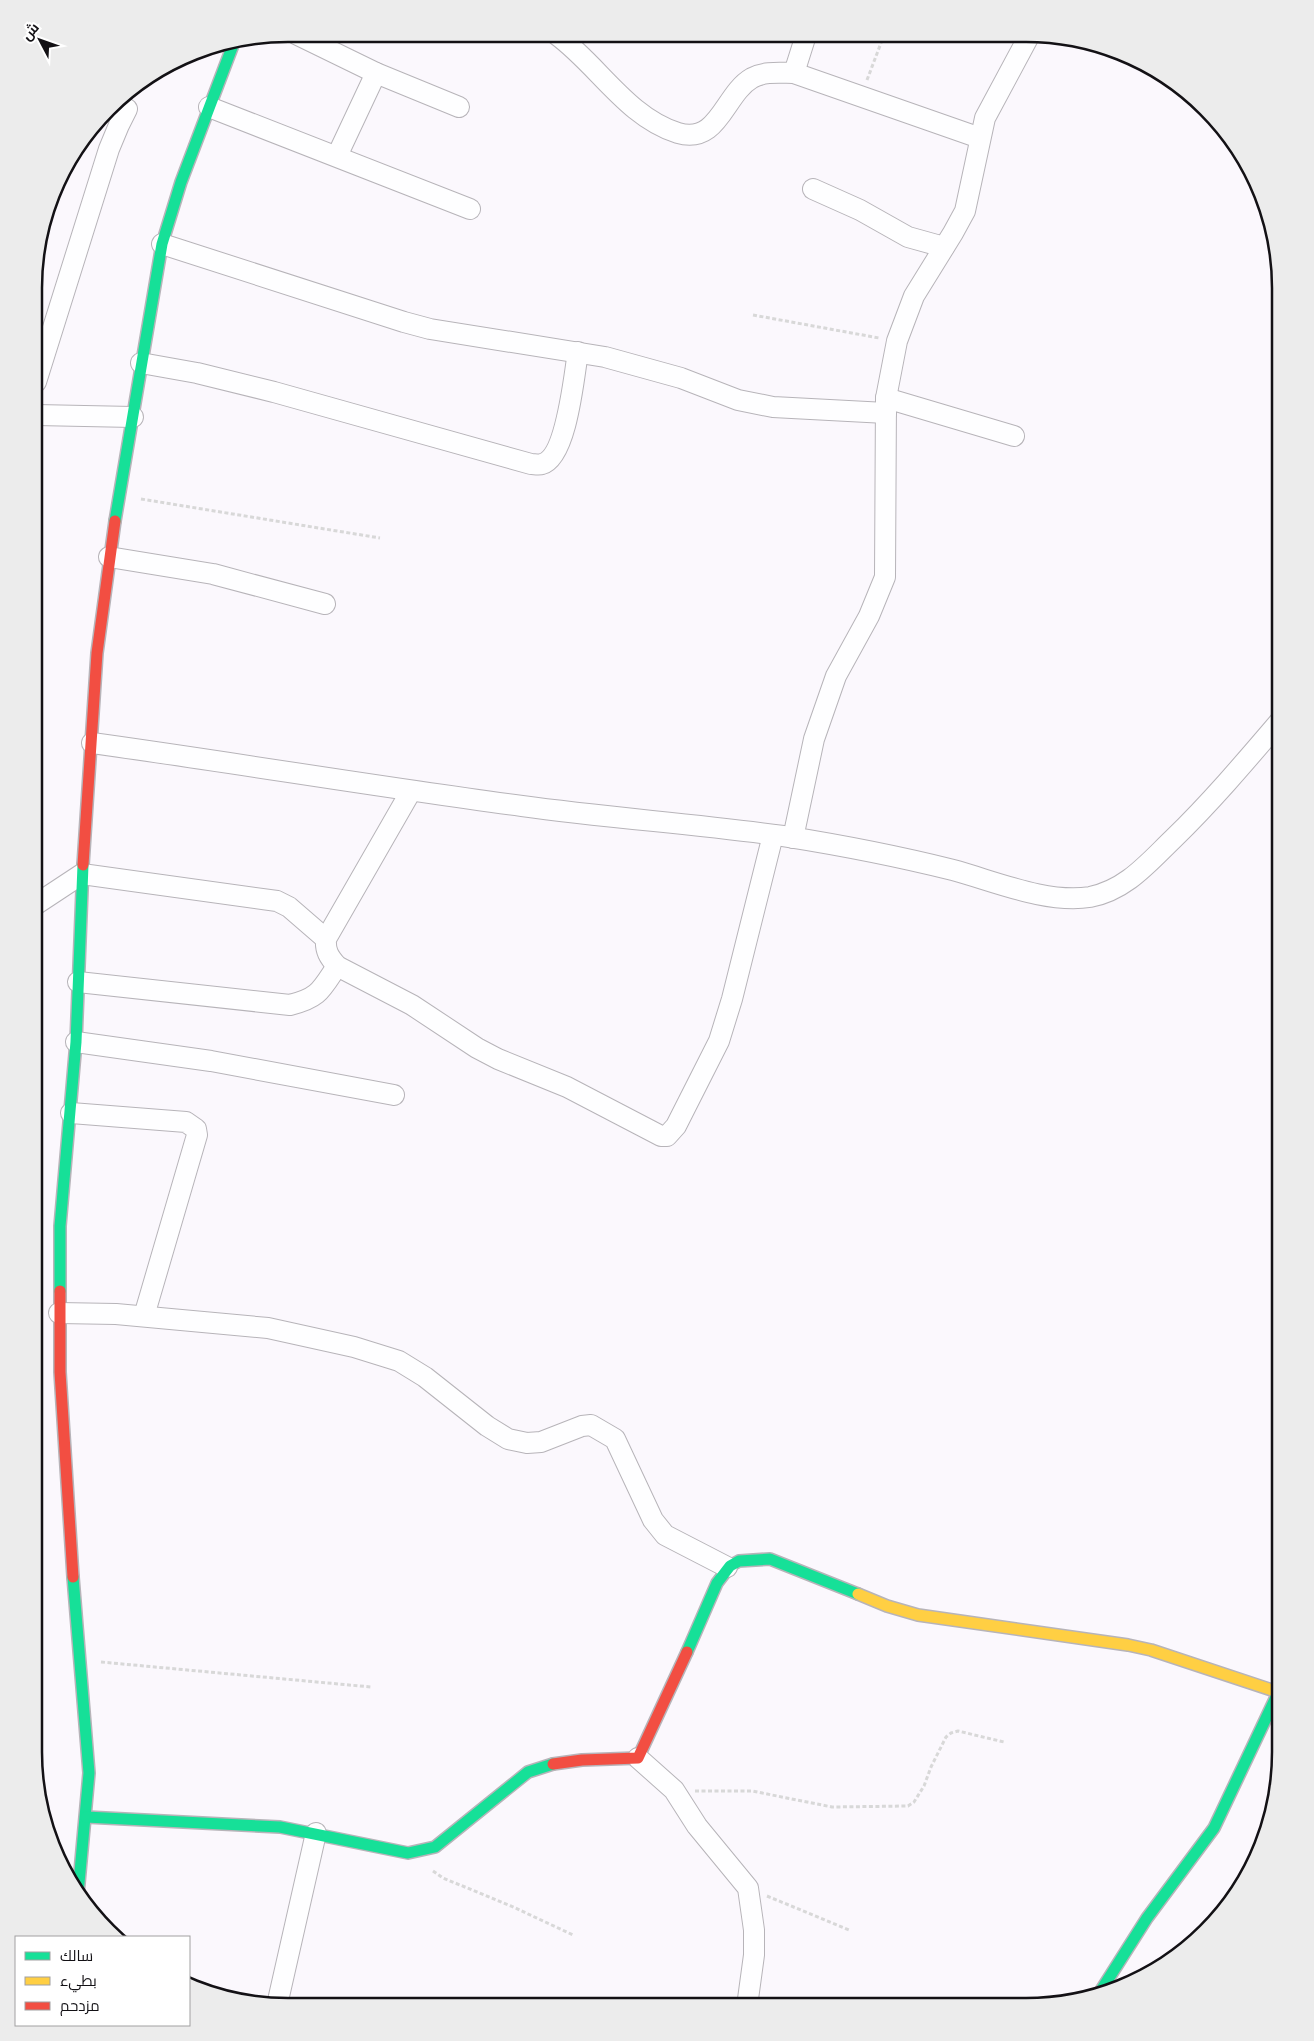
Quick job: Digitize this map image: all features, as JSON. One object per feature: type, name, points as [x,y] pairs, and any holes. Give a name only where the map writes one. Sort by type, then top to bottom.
[{"type":"street","points":[[312,42],[376,73],[459,108]]},
{"type":"street","points":[[565,42],[631,106],[675,132],[688,135],[700,134],[714,124],[752,78],[771,72],[794,73],[980,138]]},
{"type":"street","points":[[794,73],[804,42]]},
{"type":"street","points":[[793,838],[814,738],[836,676],[869,616],[885,577],[886,405],[896,341],[914,296],[954,233],[965,211],[985,118],[1026,42]]},
{"type":"street","points":[[79,1882],[89,1773],[66,1484],[59,1313],[60,1226],[76,1042],[82,874],[97,653],[109,557],[162,244],[181,182],[231,49]]},
{"type":"street","points":[[337,156],[376,73]]},
{"type":"street","points":[[209,107],[470,209]]},
{"type":"street","points":[[42,363],[109,149],[127,109]]},
{"type":"street","points":[[813,189],[860,210],[908,237],[944,247]]},
{"type":"street","points":[[162,244],[404,322],[430,329],[605,357],[652,370],[738,400],[774,407],[886,405],[1014,436]]},
{"type":"street","points":[[141,363],[197,373],[256,387],[531,464],[542,464],[550,460],[559,445],[566,425],[578,352]]},
{"type":"street","points":[[42,415],[133,417]]},
{"type":"street","points":[[109,557],[213,574],[324,604]]},
{"type":"street","points":[[92,743],[521,806],[793,838],[886,855],[1046,895],[1068,898],[1090,897],[1120,885],[1149,863],[1204,809],[1272,730]]},
{"type":"street","points":[[411,791],[326,939],[325,948],[329,957],[337,966],[412,1006],[477,1048],[498,1059],[568,1087],[661,1136],[667,1136],[676,1126],[719,1041],[732,999],[773,835]]},
{"type":"street","points":[[42,900],[82,874],[277,902],[289,907],[326,939]]},
{"type":"street","points":[[78,982],[290,1005],[308,1001],[320,990],[337,966]]},
{"type":"street","points":[[76,1042],[210,1061],[394,1095]]},
{"type":"street","points":[[70,1113],[186,1122],[196,1129],[197,1135],[144,1316]]},
{"type":"street","points":[[59,1313],[144,1316],[268,1328],[354,1347],[399,1361],[425,1377],[486,1426],[508,1440],[527,1443],[541,1442],[582,1426],[591,1425],[615,1439],[653,1520],[665,1536],[727,1567]]},
{"type":"street","points":[[638,1758],[709,1599],[727,1567],[736,1561],[750,1558],[770,1559],[887,1606],[918,1615],[1128,1645],[1151,1650],[1272,1690]]},
{"type":"street","points":[[1104,1985],[1147,1918],[1214,1828],[1272,1707]]},
{"type":"street","points":[[86,1817],[280,1828],[316,1833],[408,1853],[435,1847],[528,1772],[544,1765],[563,1762],[638,1758],[674,1790],[697,1826],[748,1888],[754,1930],[754,1955],[748,1998]]},
{"type":"street","points":[[279,1998],[316,1833]]},
{"type":"path","points":[[860,96],[882,42]]},
{"type":"path","points":[[753,315],[896,341]]},
{"type":"path","points":[[119,496],[380,538]]},
{"type":"path","points":[[80,1660],[371,1687]]},
{"type":"path","points":[[674,1790],[752,1791],[832,1808],[908,1806],[919,1796],[946,1737],[951,1733],[958,1731],[1004,1742]]},
{"type":"path","points":[[408,1853],[442,1878],[511,1906],[573,1936]]},
{"type":"path","points":[[748,1888],[849,1930]]},
{"type":"traffic: fast","points":[[115,521],[162,244],[181,182],[231,49]]},
{"type":"traffic: fast","points":[[60,1291],[60,1226],[76,1042],[83,865]]},
{"type":"traffic: fast","points":[[687,1652],[717,1583],[730,1566],[739,1561],[770,1559],[858,1594]]},
{"type":"traffic: fast","points":[[73,1577],[89,1773],[79,1882]]},
{"type":"traffic: fast","points":[[1104,1985],[1147,1918],[1214,1828],[1272,1706]]},
{"type":"traffic: fast","points":[[86,1817],[280,1827],[408,1853],[435,1847],[528,1772],[553,1764]]},
{"type":"traffic: slow","points":[[858,1594],[887,1606],[918,1615],[1128,1645],[1151,1650],[1272,1690]]},
{"type":"traffic: jam","points":[[83,865],[97,653],[115,521]]},
{"type":"traffic: jam","points":[[60,1291],[60,1372],[73,1577]]},
{"type":"traffic: jam","points":[[553,1764],[582,1760],[638,1758],[687,1652]]}]
